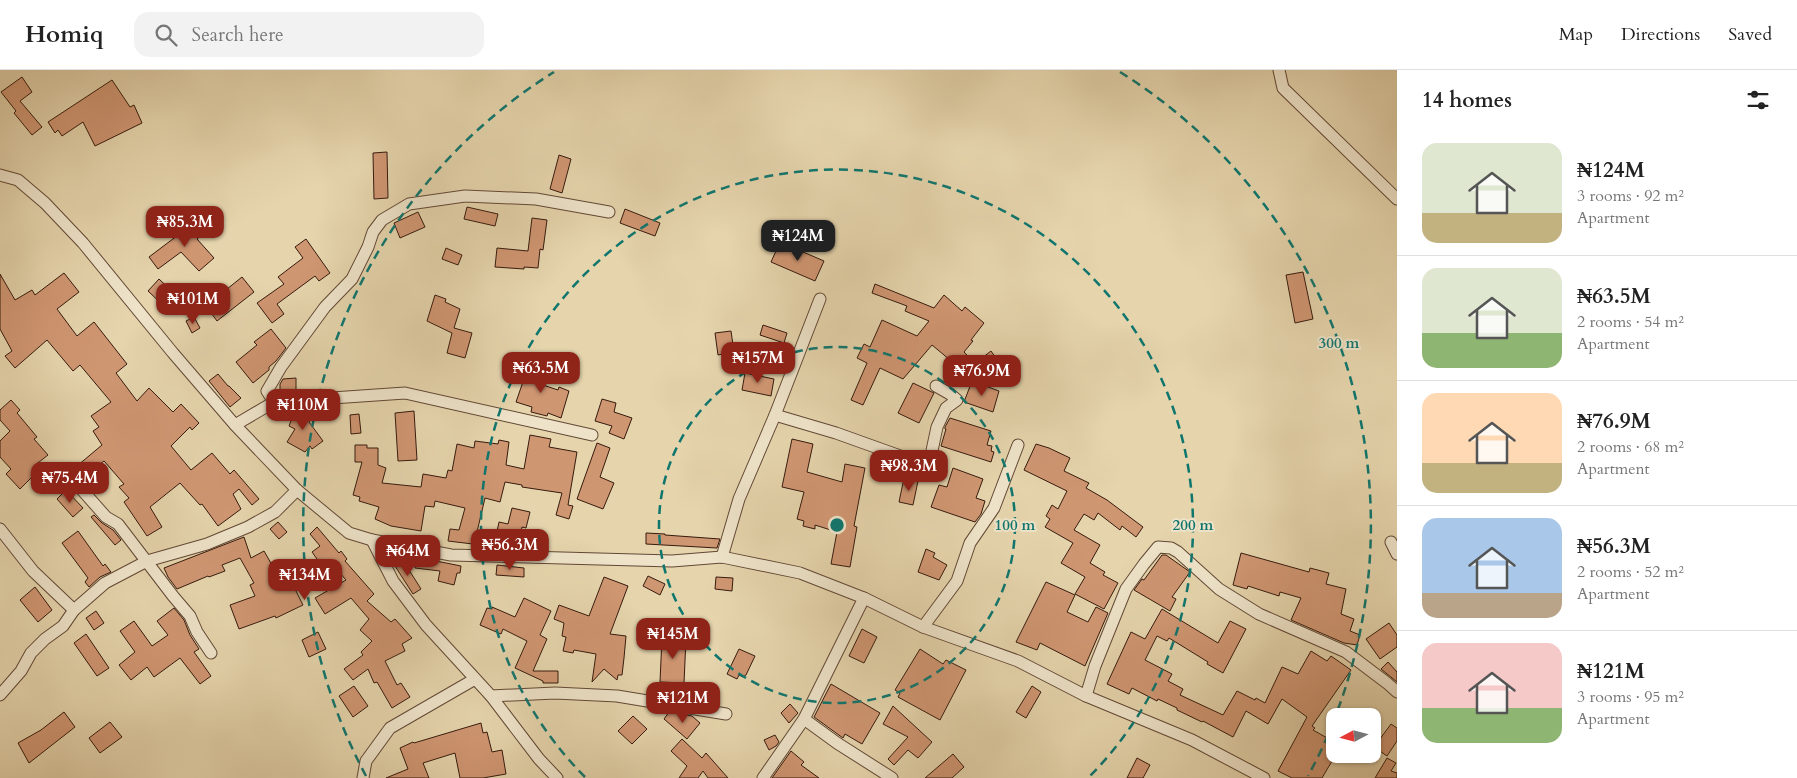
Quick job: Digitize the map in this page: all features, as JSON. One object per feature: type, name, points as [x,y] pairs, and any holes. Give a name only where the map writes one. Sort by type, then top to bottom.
[{"type":"street","points":[[1279,70],[1283,88],[1397,200]]},
{"type":"street","points":[[0,175],[18,180],[45,203],[83,243],[173,354],[235,425],[297,490],[349,533],[372,540],[451,555],[672,560],[722,557],[800,574],[864,598],[923,627],[1018,662],[1086,696],[1192,740],[1264,778]]},
{"type":"street","points":[[274,402],[267,391],[281,367],[325,307],[352,279],[368,247],[372,232],[382,220],[409,204],[465,196],[536,199],[610,212]]},
{"type":"street","points":[[722,557],[739,498],[775,415],[820,299]]},
{"type":"street","points":[[775,415],[836,433],[923,463],[930,460],[937,427],[946,408],[957,400],[936,386]]},
{"type":"street","points":[[235,425],[274,402],[405,393],[592,435]]},
{"type":"street","points":[[923,627],[957,581],[970,543],[994,508],[1018,445]]},
{"type":"street","points":[[75,482],[106,517],[118,524],[190,616],[197,632],[211,653]]},
{"type":"street","points":[[0,695],[21,671],[32,653],[63,626],[74,610],[105,583],[147,561],[207,544],[248,527],[275,512],[297,490]]},
{"type":"street","points":[[0,529],[33,571],[74,610]]},
{"type":"street","points":[[372,540],[393,581],[426,625],[491,696],[539,759],[558,778]]},
{"type":"street","points":[[1392,542],[1397,554]]},
{"type":"street","points":[[1086,696],[1126,589],[1158,547],[1171,548],[1178,552],[1219,589],[1259,614],[1346,652],[1397,692]]},
{"type":"street","points":[[763,778],[804,719],[864,598]]},
{"type":"street","points":[[362,778],[366,761],[390,728],[475,679]]},
{"type":"street","points":[[491,696],[555,693],[617,696],[726,714]]},
{"type":"street","points":[[804,719],[837,743],[892,778]]},
{"type":"building","points":[[22,77],[32,92],[20,101],[42,127],[32,135],[14,113],[16,111],[1,92]]},
{"type":"building","points":[[112,80],[130,107],[134,105],[142,123],[95,146],[83,122],[62,136],[58,130],[55,133],[48,122]]},
{"type":"building","points":[[387,152],[388,198],[374,199],[373,153]]},
{"type":"building","points":[[559,155],[571,159],[562,193],[550,189]]},
{"type":"building","points":[[467,207],[498,214],[495,226],[464,219]]},
{"type":"building","points":[[625,209],[660,223],[655,236],[620,223]]},
{"type":"building","points":[[418,212],[425,227],[400,238],[394,223]]},
{"type":"building","points":[[532,218],[547,220],[543,250],[540,249],[538,268],[495,267],[497,248],[528,251]]},
{"type":"building","points":[[198,220],[206,232],[197,239],[214,258],[199,271],[181,252],[158,269],[149,257]]},
{"type":"building","points":[[306,239],[330,273],[319,281],[315,276],[277,304],[284,314],[272,323],[257,303],[284,284],[278,277],[303,258],[295,247]]},
{"type":"building","points":[[780,242],[824,261],[815,281],[771,262]]},
{"type":"building","points":[[446,248],[462,255],[458,265],[442,259]]},
{"type":"building","points":[[1303,272],[1313,319],[1295,323],[1286,275]]},
{"type":"building","points":[[64,273],[79,292],[57,309],[77,336],[94,322],[127,364],[116,373],[137,401],[149,388],[173,412],[181,404],[199,423],[192,430],[190,427],[171,446],[191,470],[212,453],[230,474],[234,470],[259,499],[252,505],[239,489],[233,494],[241,509],[218,526],[202,504],[200,505],[180,483],[150,507],[162,527],[147,536],[124,502],[129,498],[119,487],[124,484],[104,461],[99,465],[97,464],[84,475],[77,466],[102,445],[93,431],[99,427],[91,416],[111,402],[80,365],[73,371],[47,340],[15,368],[5,356],[12,351],[0,329],[0,274],[15,300],[32,290],[35,295]]},
{"type":"building","points":[[242,277],[254,292],[217,321],[206,306]]},
{"type":"building","points":[[159,279],[176,295],[165,307],[148,291]]},
{"type":"building","points":[[875,284],[934,308],[944,295],[962,311],[965,307],[984,323],[971,340],[973,341],[964,352],[967,355],[959,365],[956,365],[932,345],[903,379],[880,368],[863,405],[851,400],[867,363],[857,358],[864,344],[870,347],[882,320],[917,336],[929,321],[905,311],[907,306],[872,293]]},
{"type":"building","points":[[435,295],[446,299],[445,302],[460,309],[454,328],[472,333],[465,358],[447,353],[452,333],[427,321]]},
{"type":"building","points":[[194,317],[200,328],[192,333],[186,321]]},
{"type":"building","points":[[763,325],[787,333],[784,343],[760,335]]},
{"type":"building","points":[[271,329],[286,348],[269,367],[269,370],[253,383],[236,362],[257,345],[254,342]]},
{"type":"building","points":[[731,331],[734,352],[718,355],[715,333]]},
{"type":"building","points":[[991,351],[1004,370],[991,379],[978,361]]},
{"type":"building","points":[[531,358],[542,367],[531,381],[558,390],[559,387],[569,391],[561,418],[548,413],[547,416],[531,412],[532,407],[516,402],[526,373],[522,370]]},
{"type":"building","points":[[745,373],[774,379],[771,396],[742,390]]},
{"type":"building","points":[[218,374],[241,398],[230,407],[209,381]]},
{"type":"building","points":[[296,378],[296,393],[280,394],[280,384],[283,379]]},
{"type":"building","points":[[972,381],[999,391],[993,412],[964,402]]},
{"type":"building","points":[[913,383],[934,393],[919,423],[898,413]]},
{"type":"building","points":[[602,399],[616,403],[614,412],[632,418],[624,439],[609,433],[612,426],[595,421]]},
{"type":"building","points":[[11,400],[20,410],[17,413],[37,437],[34,439],[48,455],[34,466],[39,470],[20,489],[6,474],[11,469],[0,457],[0,441],[10,431],[0,420],[0,410]]},
{"type":"building","points":[[296,408],[312,413],[309,422],[323,441],[312,449],[310,446],[305,452],[287,442],[295,429],[289,426]]},
{"type":"building","points":[[414,411],[417,460],[398,461],[395,413]]},
{"type":"building","points":[[359,414],[361,433],[351,434],[350,415]]},
{"type":"building","points":[[950,418],[991,431],[987,445],[992,446],[991,451],[994,452],[991,462],[941,446],[945,427]]},
{"type":"building","points":[[530,435],[551,439],[549,447],[577,452],[568,505],[573,506],[569,519],[556,515],[562,493],[522,487],[522,485],[505,482],[500,502],[485,498],[477,532],[482,533],[481,545],[448,541],[450,529],[459,530],[465,508],[435,501],[434,507],[425,506],[421,531],[391,526],[375,519],[379,507],[359,501],[360,497],[353,495],[362,462],[355,462],[355,445],[367,445],[367,448],[378,448],[378,465],[386,468],[382,483],[421,487],[423,474],[446,478],[448,470],[452,471],[457,444],[474,448],[475,441],[498,444],[499,440],[509,442],[506,465],[524,469]]},
{"type":"building","points":[[792,439],[813,444],[807,472],[842,482],[845,464],[865,468],[854,526],[857,527],[850,567],[831,564],[837,532],[815,525],[815,529],[803,526],[804,521],[797,519],[804,492],[782,487]]},
{"type":"building","points":[[597,443],[610,448],[600,477],[614,483],[603,509],[577,499]]},
{"type":"building","points":[[1036,444],[1070,458],[1064,471],[1089,483],[1086,488],[1107,500],[1143,527],[1136,537],[1122,526],[1120,530],[1098,513],[1094,520],[1084,514],[1074,530],[1100,545],[1090,563],[1105,572],[1103,575],[1118,583],[1104,609],[1075,594],[1085,577],[1061,563],[1073,543],[1045,527],[1050,519],[1046,516],[1052,505],[1058,509],[1067,491],[1024,470]]},
{"type":"building","points":[[953,468],[983,479],[976,498],[985,501],[981,514],[975,522],[931,507],[939,485],[947,487]]},
{"type":"building","points":[[904,478],[918,481],[913,505],[899,502]]},
{"type":"building","points":[[66,490],[83,508],[73,517],[57,499]]},
{"type":"building","points":[[512,508],[530,512],[526,528],[522,527],[519,541],[496,536],[499,522],[508,524]]},
{"type":"building","points":[[94,515],[113,530],[121,540],[115,545],[91,517]]},
{"type":"building","points":[[278,522],[287,532],[279,539],[270,529]]},
{"type":"building","points":[[317,527],[339,553],[341,551],[347,559],[345,561],[374,594],[367,601],[391,622],[395,619],[412,638],[402,644],[405,651],[385,661],[397,685],[401,683],[410,697],[392,708],[377,682],[374,683],[368,669],[353,680],[344,669],[363,655],[361,652],[372,641],[360,630],[369,619],[351,598],[325,614],[315,598],[346,580],[333,565],[294,587],[303,605],[276,618],[275,616],[239,629],[230,605],[255,596],[250,585],[254,583],[240,558],[222,565],[225,571],[177,589],[164,568],[244,537],[251,558],[264,551],[276,572],[282,570],[285,576],[317,559],[312,552],[320,546],[310,534]]},
{"type":"building","points":[[78,531],[103,566],[105,564],[111,572],[100,577],[89,587],[85,582],[88,578],[62,543]]},
{"type":"building","points":[[646,533],[720,539],[717,548],[646,544]]},
{"type":"building","points":[[926,549],[935,553],[933,557],[947,565],[939,580],[918,572]]},
{"type":"building","points":[[1241,553],[1309,572],[1310,568],[1329,573],[1326,584],[1346,589],[1341,614],[1354,619],[1350,631],[1360,635],[1357,645],[1344,643],[1291,620],[1301,598],[1280,592],[1279,596],[1248,586],[1247,589],[1233,585]]},
{"type":"building","points":[[1162,555],[1166,555],[1190,572],[1172,597],[1176,599],[1170,611],[1134,590],[1142,579],[1144,580]]},
{"type":"building","points":[[416,557],[461,566],[454,585],[438,581],[440,571],[415,568]]},
{"type":"building","points":[[400,562],[404,562],[421,589],[413,594],[395,566]]},
{"type":"building","points":[[497,565],[524,568],[524,577],[496,575]]},
{"type":"building","points":[[648,576],[665,584],[660,595],[643,586]]},
{"type":"building","points":[[604,577],[628,586],[610,634],[626,636],[624,658],[622,675],[618,675],[617,680],[604,669],[592,682],[596,654],[574,650],[573,653],[563,651],[566,637],[562,636],[564,623],[554,619],[559,605],[589,616]]},
{"type":"building","points":[[716,577],[733,578],[732,591],[715,589]]},
{"type":"building","points":[[1046,582],[1075,595],[1067,612],[1088,622],[1096,607],[1108,613],[1085,666],[1040,643],[1037,650],[1016,642]]},
{"type":"building","points":[[35,587],[52,610],[38,622],[20,600]]},
{"type":"building","points":[[524,598],[551,611],[540,635],[547,639],[533,671],[558,671],[558,683],[543,683],[543,681],[515,668],[527,641],[503,629],[501,634],[480,625],[487,608],[492,609],[492,607],[515,617]]},
{"type":"building","points":[[174,608],[184,620],[190,635],[199,649],[194,652],[211,676],[200,684],[180,658],[154,677],[147,667],[131,680],[119,665],[135,652],[120,631],[134,621],[152,646],[168,635],[157,621]]},
{"type":"building","points":[[1162,609],[1218,643],[1230,621],[1246,629],[1223,673],[1169,638],[1167,641],[1157,636],[1145,660],[1172,674],[1168,681],[1183,689],[1180,695],[1223,715],[1237,691],[1265,703],[1282,667],[1298,674],[1311,651],[1327,661],[1331,656],[1351,670],[1312,726],[1315,728],[1313,730],[1326,737],[1326,763],[1331,763],[1322,778],[1292,778],[1278,771],[1307,717],[1282,699],[1268,724],[1246,711],[1233,737],[1177,710],[1177,708],[1158,699],[1157,701],[1132,688],[1129,694],[1107,684],[1131,632],[1145,639]]},
{"type":"building","points":[[96,611],[104,623],[94,630],[86,618]]},
{"type":"building","points":[[1389,623],[1397,635],[1397,647],[1380,659],[1366,639]]},
{"type":"building","points":[[862,629],[877,637],[864,663],[849,656]]},
{"type":"building","points":[[318,632],[326,649],[309,657],[302,640]]},
{"type":"building","points":[[86,634],[109,668],[97,676],[74,643]]},
{"type":"building","points":[[662,637],[686,638],[684,683],[660,682]]},
{"type":"building","points":[[739,649],[755,656],[746,675],[743,677],[739,675],[737,679],[727,674]]},
{"type":"building","points":[[920,649],[943,664],[946,660],[966,670],[940,720],[898,697],[900,693],[895,690]]},
{"type":"building","points":[[1388,662],[1397,672],[1397,682],[1381,669]]},
{"type":"building","points":[[831,684],[880,713],[862,744],[845,734],[843,738],[814,717]]},
{"type":"building","points":[[354,686],[368,706],[353,717],[339,696]]},
{"type":"building","points":[[1032,686],[1041,692],[1026,718],[1016,712]]},
{"type":"building","points":[[790,704],[798,713],[789,723],[781,713]]},
{"type":"building","points":[[893,706],[932,742],[918,758],[908,750],[894,765],[888,759],[908,737],[883,724]]},
{"type":"building","points":[[64,712],[75,727],[29,763],[18,743],[41,730]]},
{"type":"building","points":[[669,712],[678,714],[683,718],[686,715],[692,716],[700,723],[687,739],[664,719]]},
{"type":"building","points":[[633,716],[647,729],[632,744],[618,731]]},
{"type":"building","points":[[110,722],[122,737],[100,753],[89,738]]},
{"type":"building","points":[[481,723],[483,733],[487,732],[492,752],[502,750],[506,774],[483,778],[460,778],[455,753],[423,763],[429,778],[386,778],[408,769],[400,748],[413,742]]},
{"type":"building","points":[[1391,724],[1397,728],[1397,741],[1387,756],[1381,752],[1381,738]]},
{"type":"building","points":[[775,735],[779,742],[769,750],[764,740]]},
{"type":"building","points":[[682,739],[702,758],[706,753],[728,778],[708,778],[703,771],[698,778],[679,778],[687,766],[671,751]]},
{"type":"building","points":[[791,751],[804,762],[801,765],[819,778],[772,778]]},
{"type":"building","points":[[953,754],[964,767],[952,778],[925,778]]},
{"type":"building","points":[[1137,758],[1150,765],[1143,778],[1127,778]]},
{"type":"building","points":[[1387,758],[1396,763],[1391,771],[1397,773],[1397,778],[1375,778]]}]
